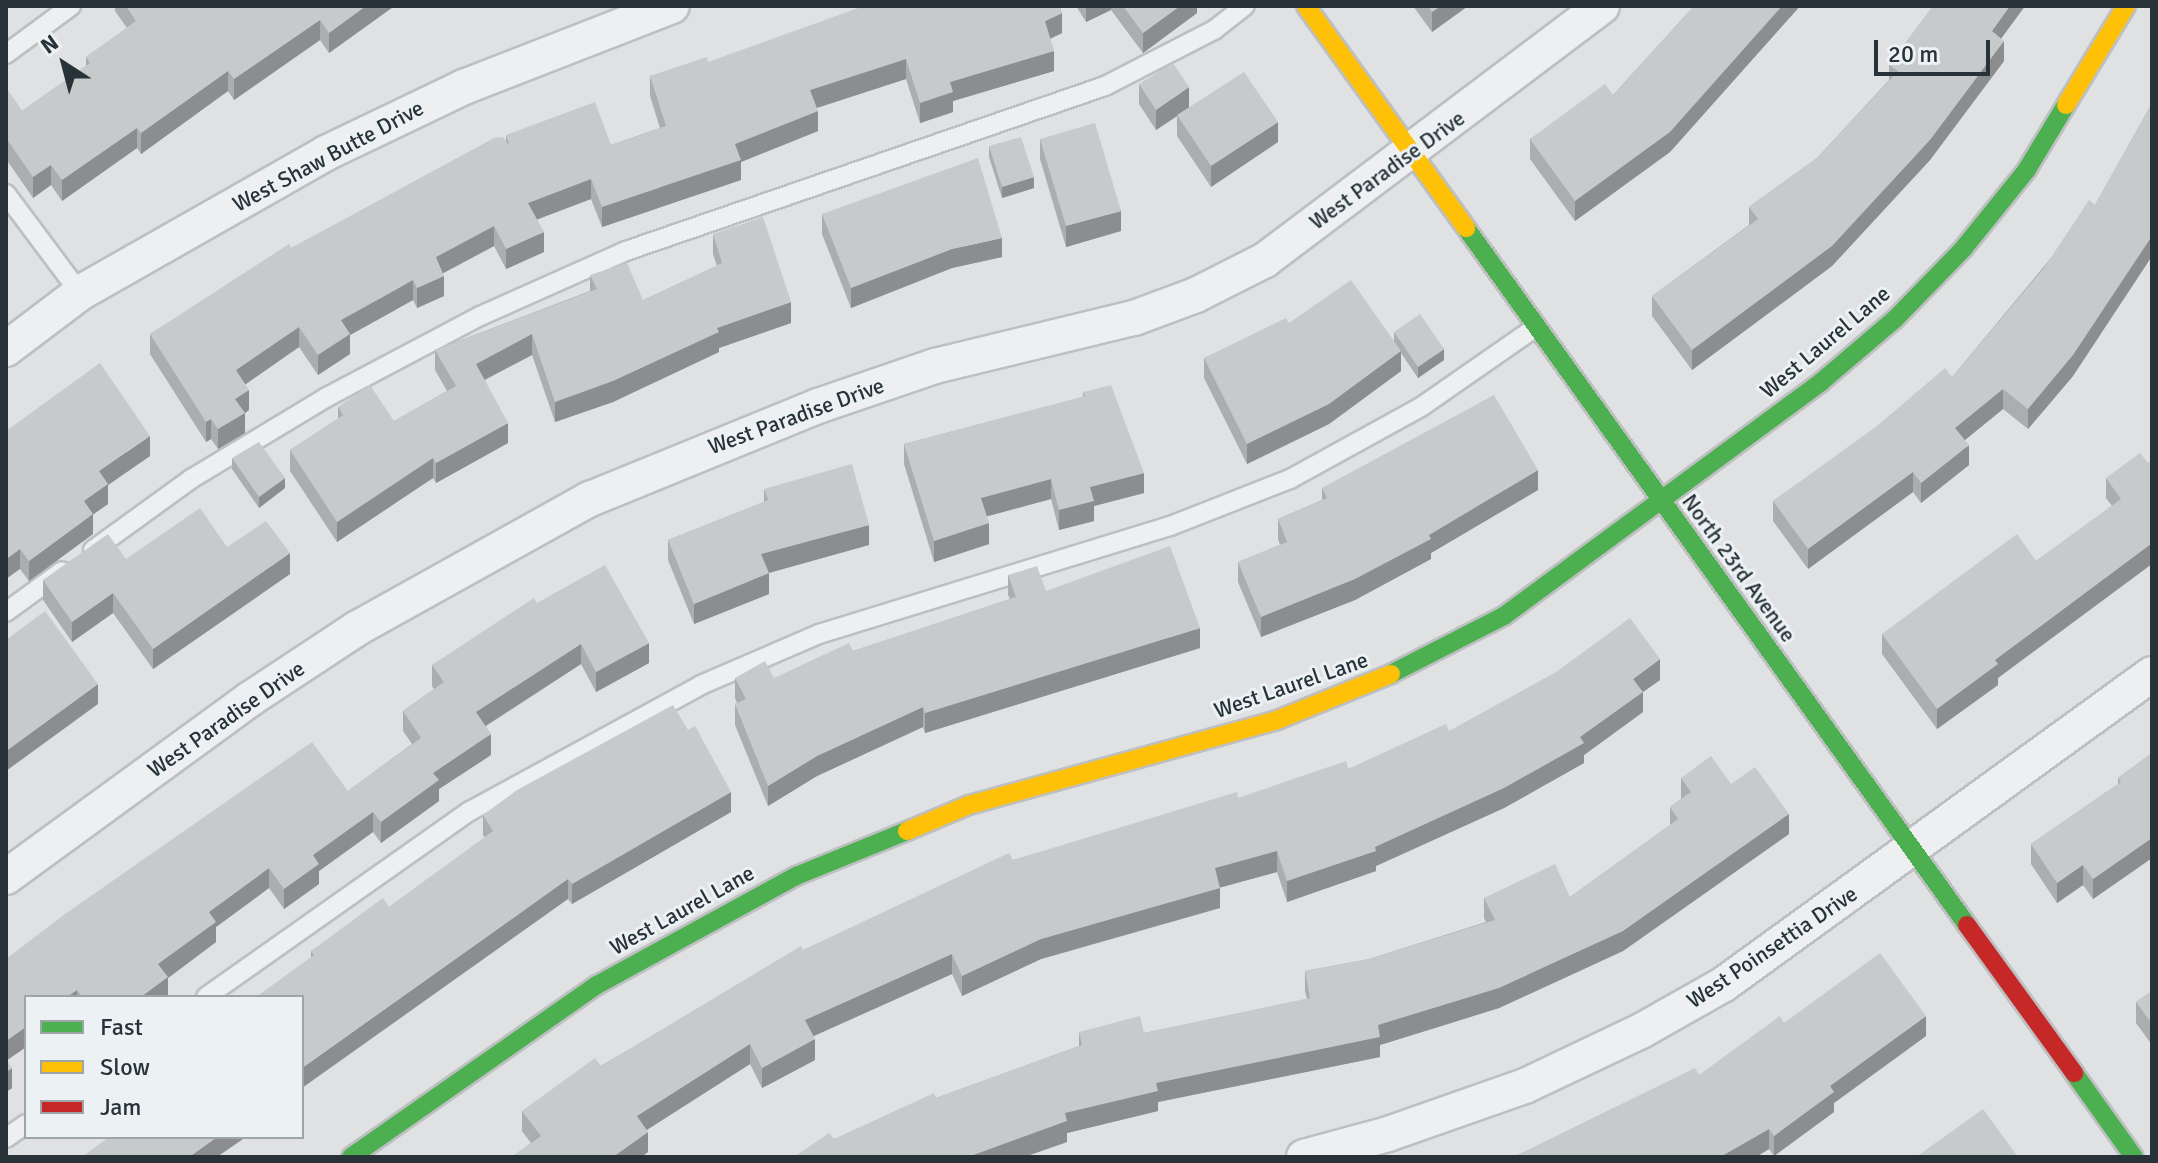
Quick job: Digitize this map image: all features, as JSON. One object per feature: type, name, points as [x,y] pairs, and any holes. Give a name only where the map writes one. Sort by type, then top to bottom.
[{"type":"street","name":"West Shaw Butte Drive","points":[[6,349],[80,293],[326,153],[464,87],[672,6]]},
{"type":"street","name":"North 23rd Avenue","points":[[1306,6],[2134,1157]]},
{"type":"street","name":"West Paradise Drive","points":[[6,877],[250,699],[356,629],[590,499],[710,447],[920,371],[1134,318],[1196,295],[1265,260],[1411,153],[1602,6]]},
{"type":"street","name":"West Laurel Lane","points":[[351,1157],[597,985],[796,876],[969,805],[1277,720],[1352,694],[1504,616],[1821,382],[1895,319],[1963,249],[2026,171],[2126,6]]},
{"type":"street","name":"West Poinsettia Drive","points":[[1304,1157],[1388,1134],[1525,1086],[1641,1031],[1724,984],[2152,674]]},
{"type":"lane","points":[[6,54],[71,6]]},
{"type":"lane","points":[[6,612],[191,479],[327,397],[480,316],[626,251],[1105,86],[1214,30],[1245,6]]},
{"type":"lane","points":[[6,194],[80,293]]},
{"type":"lane","points":[[209,995],[470,811],[701,685],[819,634],[1170,526],[1290,479],[1421,407],[1536,327]]},
{"type":"lane","points":[[6,1138],[24,1125]]},
{"type":"building","points":[[126,6],[366,6],[329,33],[320,20],[234,79],[228,71],[141,133],[137,128],[62,180],[51,165],[33,177],[6,138],[6,88],[22,111],[90,63],[86,57],[136,21]]},
{"type":"building","points":[[864,6],[1060,6],[1062,13],[1045,21],[1054,51],[950,82],[953,92],[920,103],[906,59],[810,90],[818,111],[735,144],[741,160],[602,207],[591,179],[528,203],[544,232],[506,249],[494,226],[436,257],[444,276],[417,288],[413,280],[341,320],[350,334],[318,355],[299,327],[236,370],[249,390],[235,399],[245,413],[218,429],[211,419],[206,422],[150,334],[289,244],[291,248],[494,138],[503,137],[510,146],[506,135],[595,102],[611,145],[666,126],[650,76],[707,57],[708,62]]},
{"type":"building","points":[[1123,6],[1180,6],[1143,33]]},
{"type":"building","points":[[1694,6],[1782,6],[1670,132],[1575,201],[1530,139],[1605,84],[1613,95]]},
{"type":"building","points":[[1933,6],[2010,6],[1992,31],[2004,41],[1930,140],[1832,246],[1692,350],[1652,296],[1758,219],[1749,207],[1817,158],[1898,71],[1889,65]]},
{"type":"building","points":[[1173,63],[1189,87],[1156,110],[1139,84]]},
{"type":"building","points":[[1244,72],[1278,122],[1211,166],[1177,115]]},
{"type":"building","points":[[2152,103],[2152,236],[2073,355],[2028,409],[2003,389],[1955,428],[1969,445],[1921,483],[1913,472],[1808,549],[1773,501],[1877,426],[1945,368],[1952,377],[2044,268],[2089,200],[2095,205]]},
{"type":"building","points":[[1095,123],[1121,211],[1066,226],[1040,139]]},
{"type":"building","points":[[1021,137],[1034,177],[1002,187],[989,146]]},
{"type":"building","points":[[978,158],[1002,238],[952,249],[851,288],[822,214]]},
{"type":"building","points":[[763,217],[791,302],[717,328],[719,332],[613,381],[555,402],[532,334],[476,364],[508,423],[436,463],[433,458],[337,522],[290,450],[343,415],[338,407],[370,385],[394,421],[456,386],[435,350],[597,289],[590,275],[627,263],[643,300],[722,263],[713,234]]},
{"type":"building","points":[[1351,280],[1401,351],[1329,404],[1247,444],[1204,358],[1286,318],[1289,323]]},
{"type":"building","points":[[1420,314],[1444,349],[1418,367],[1394,332]]},
{"type":"building","points":[[100,363],[150,436],[99,471],[108,484],[84,501],[93,514],[29,561],[20,549],[6,559],[6,431]]},
{"type":"building","points":[[1111,385],[1144,473],[1090,487],[1094,501],[1059,510],[1051,479],[981,498],[989,523],[934,541],[904,444],[1085,396],[1083,392]]},
{"type":"building","points":[[1494,395],[1538,470],[1429,535],[1431,539],[1355,579],[1261,617],[1238,562],[1287,542],[1278,519],[1327,498],[1322,488]]},
{"type":"building","points":[[259,442],[285,478],[259,497],[232,458]]},
{"type":"building","points":[[2140,453],[2148,463],[2152,460],[2152,543],[1995,660],[1998,664],[1937,709],[1882,634],[2017,534],[2036,561],[2121,499],[2106,478]]},
{"type":"building","points":[[852,464],[869,525],[761,554],[769,573],[694,604],[668,540],[768,500],[764,489]]},
{"type":"building","points":[[200,508],[227,547],[266,521],[290,553],[153,649],[113,593],[72,622],[43,580],[108,534],[126,559]]},
{"type":"building","points":[[1170,546],[1200,628],[925,713],[923,707],[817,756],[768,786],[735,704],[746,699],[735,678],[765,661],[774,678],[849,643],[853,651],[1016,597],[1008,575],[1037,566],[1046,591]]},
{"type":"building","points":[[605,565],[649,643],[596,672],[581,644],[476,712],[491,734],[433,773],[439,780],[381,822],[373,812],[313,855],[319,864],[284,889],[269,868],[209,912],[216,922],[158,964],[168,977],[144,995],[81,995],[77,990],[70,995],[24,995],[24,1028],[6,1041],[6,959],[65,914],[312,742],[348,791],[421,738],[403,711],[444,682],[432,665],[534,598],[537,603]]},
{"type":"building","points":[[45,611],[98,684],[6,751],[6,640]]},
{"type":"building","points":[[1630,618],[1660,659],[1633,679],[1643,692],[1580,737],[1584,743],[1504,788],[1375,847],[1376,851],[1287,881],[1277,851],[1215,868],[1220,888],[1041,939],[962,976],[952,954],[805,1020],[815,1039],[762,1068],[750,1044],[637,1116],[648,1132],[613,1157],[512,1157],[541,1136],[522,1111],[595,1058],[601,1066],[801,946],[803,950],[1009,853],[1013,860],[1237,792],[1238,798],[1346,761],[1348,769],[1446,724],[1449,731],[1556,672]]},
{"type":"building","points":[[673,705],[688,730],[695,726],[731,792],[572,884],[568,879],[304,1067],[304,995],[259,995],[314,955],[311,951],[383,898],[389,907],[493,831],[483,815],[517,790]]},
{"type":"building","points":[[2152,753],[2152,838],[2093,879],[2083,865],[2057,883],[2031,844],[2121,782],[2118,778]]},
{"type":"building","points":[[1711,756],[1731,784],[1755,767],[1789,814],[1623,931],[1499,988],[1378,1025],[1380,1037],[1156,1083],[1158,1091],[1065,1113],[1067,1121],[968,1157],[794,1157],[829,1133],[834,1139],[934,1093],[936,1098],[1082,1045],[1079,1032],[1140,1016],[1144,1033],[1310,998],[1305,971],[1369,959],[1495,920],[1484,898],[1555,864],[1570,897],[1678,819],[1670,807],[1691,792],[1681,778]]},
{"type":"building","points":[[1880,953],[1926,1016],[1830,1086],[1834,1092],[1774,1136],[1769,1129],[1720,1157],[1513,1157],[1695,1068],[1699,1075],[1780,1016],[1784,1023]]},
{"type":"building","points":[[2152,991],[2152,1024],[2136,1002]]},
{"type":"building","points":[[1983,1109],[2018,1157],[1916,1157]]},
{"type":"building","points":[[106,1139],[214,1139],[189,1157],[82,1157]]},
{"type":"traffic: fast","points":[[1391,674],[1504,616],[1821,382],[1895,319],[1963,249],[2026,171],[2066,105]]},
{"type":"traffic: fast","points":[[1466,228],[1967,925]]},
{"type":"traffic: fast","points":[[351,1157],[597,985],[796,876],[907,831]]},
{"type":"traffic: fast","points":[[2074,1073],[2134,1157]]},
{"type":"traffic: slow","points":[[1306,6],[1466,228]]},
{"type":"traffic: slow","points":[[2066,105],[2126,6]]},
{"type":"traffic: slow","points":[[907,831],[969,805],[1277,720],[1391,674]]},
{"type":"traffic: jam","points":[[1967,925],[2074,1073]]}]
